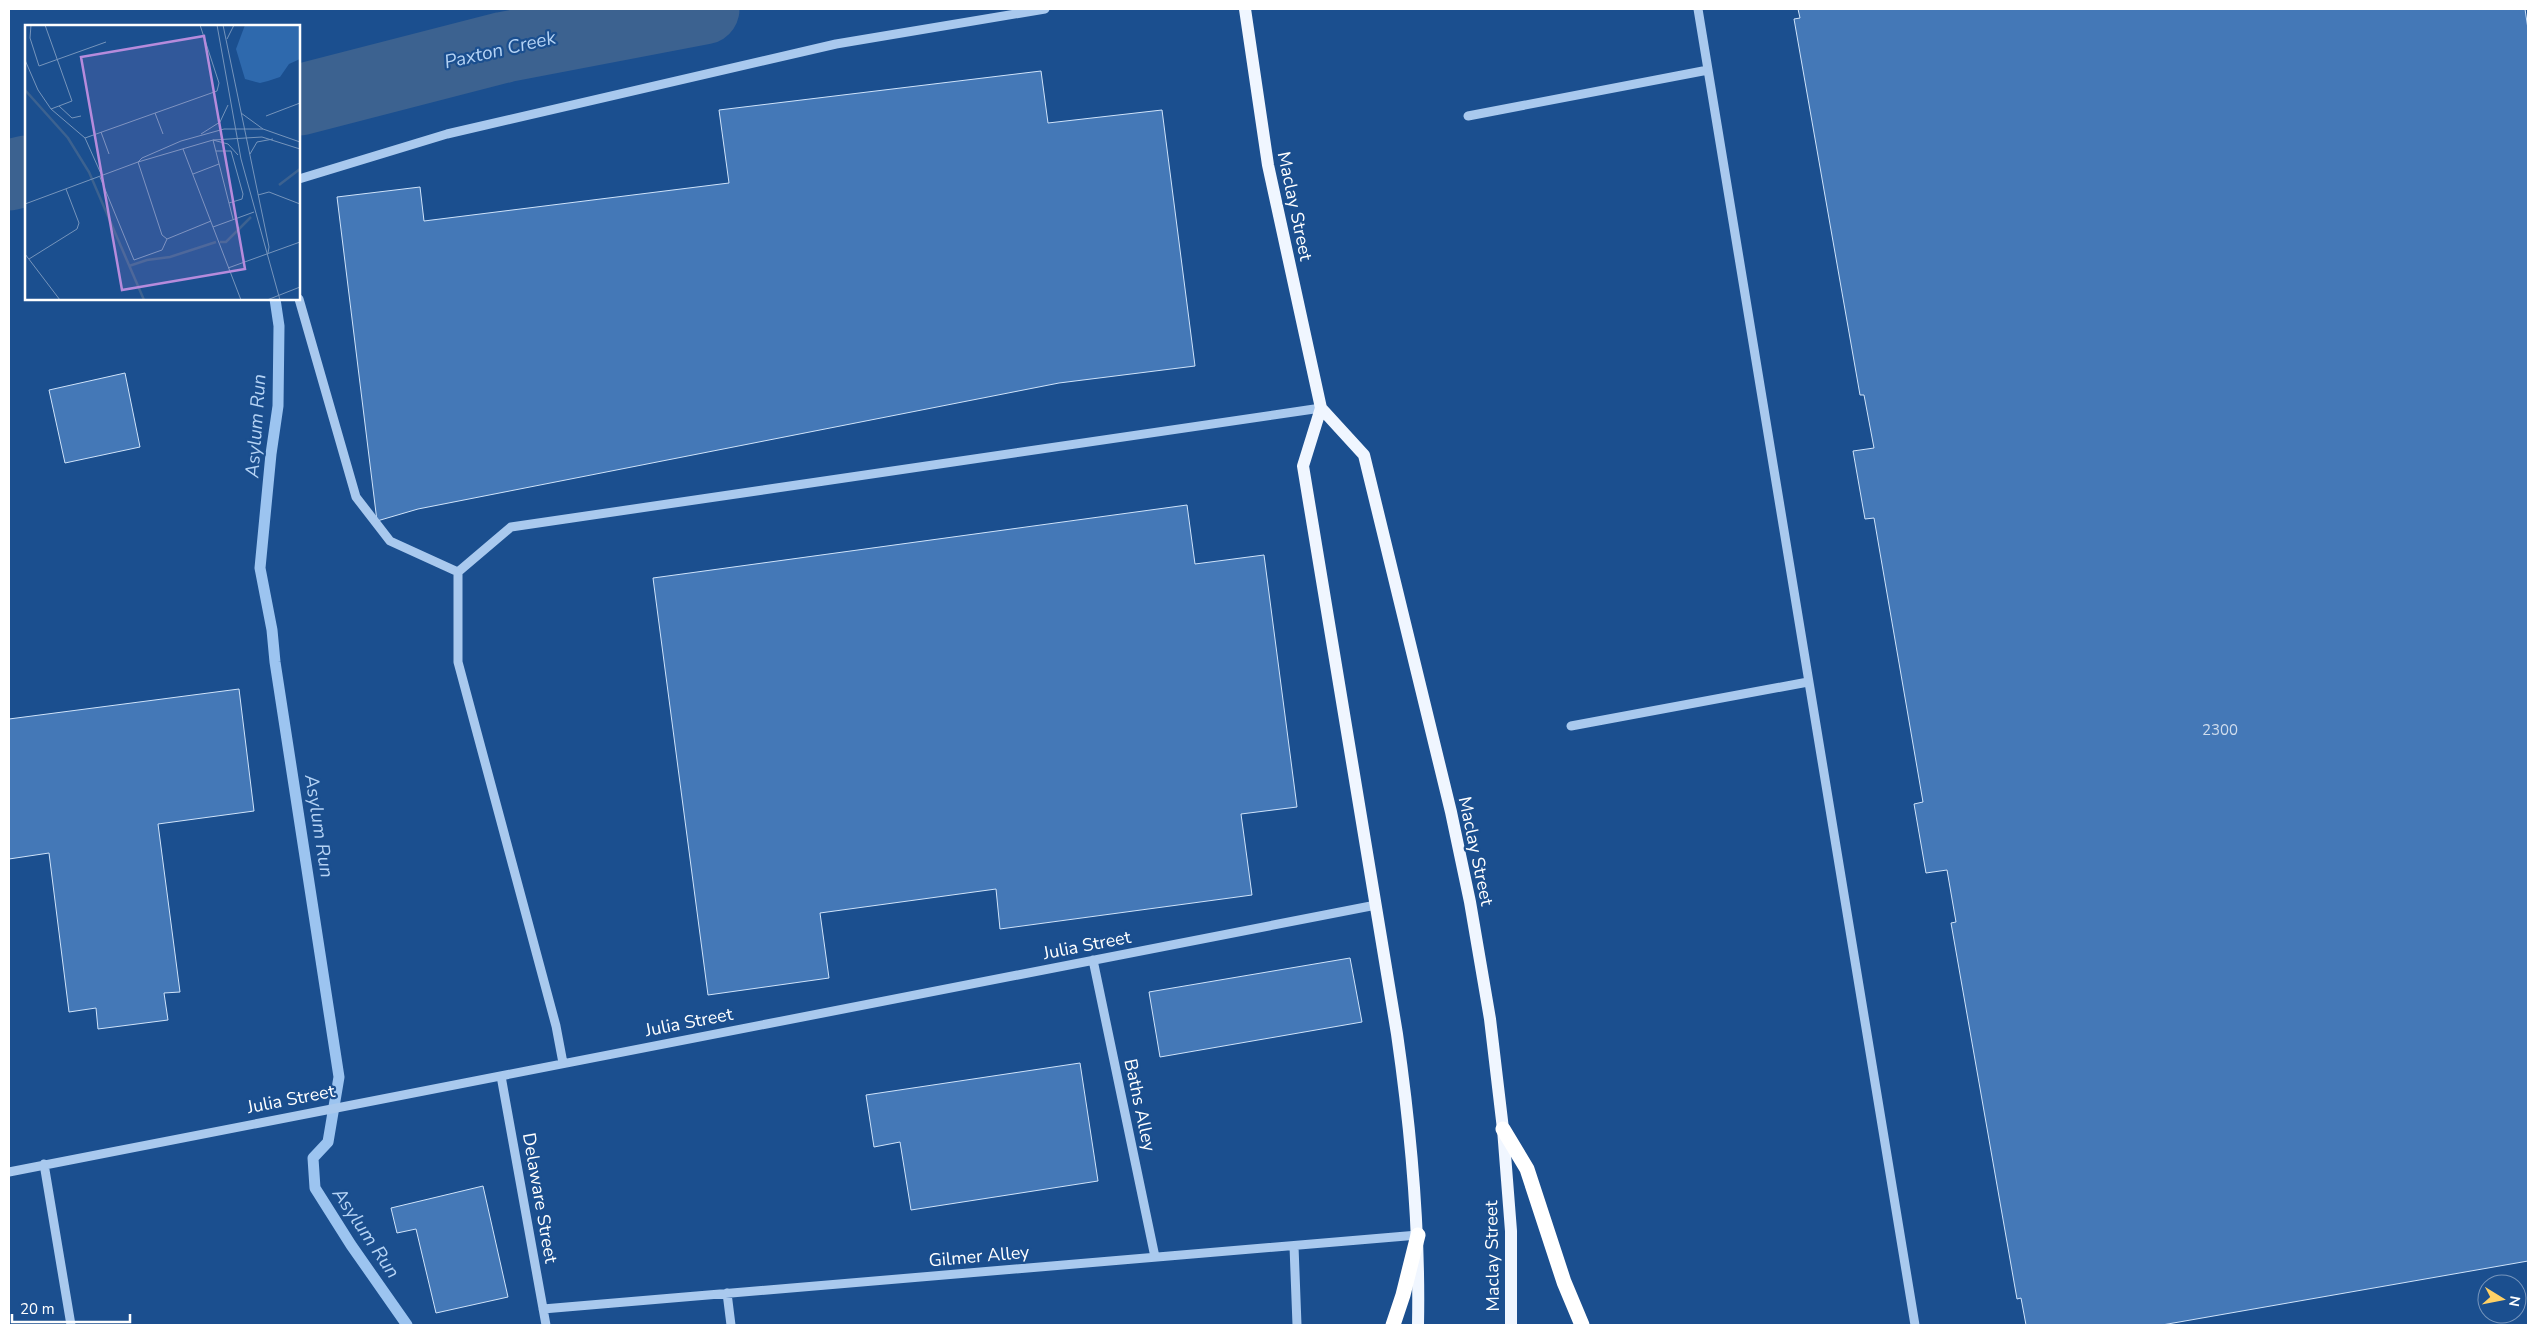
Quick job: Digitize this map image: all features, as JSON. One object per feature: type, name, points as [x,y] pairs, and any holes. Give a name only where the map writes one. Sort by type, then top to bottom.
[{"type":"highway","points":[[1503,1129],[1527,1169],[1564,1282],[1582,1325]]},
{"type":"highway","points":[[1393,1325],[1403,1295],[1418,1235]]},
{"type":"main road","name":"Maclay Street","points":[[1245,9],[1268,165],[1321,408],[1303,466],[1405,1092],[1418,1235],[1418,1325]]},
{"type":"main road","name":"Maclay Street","points":[[1321,408],[1364,455],[1460,857],[1490,1019],[1503,1129],[1511,1231],[1511,1325]]},
{"type":"street","points":[[300,179],[447,134],[836,44],[1045,9]]},
{"type":"street","points":[[1698,9],[1915,1325]]},
{"type":"street","points":[[1468,116],[1708,70]]},
{"type":"street","points":[[299,300],[356,497],[390,541],[458,572]]},
{"type":"street","points":[[563,1063],[556,1026],[458,662],[458,572],[511,527],[1321,408]]},
{"type":"street","points":[[1571,726],[1808,682]]},
{"type":"street","name":"Julia Street","points":[[9,1172],[1376,905]]},
{"type":"street","name":"Baths Alley","points":[[1093,960],[1155,1257]]},
{"type":"street","name":"Delaware Street","points":[[501,1076],[546,1325]]},
{"type":"street","points":[[44,1164],[71,1325]]},
{"type":"street","name":"Gilmer Alley","points":[[543,1309],[1418,1235]]},
{"type":"street","points":[[1294,1246],[1297,1325]]},
{"type":"street","points":[[727,1293],[731,1325]]},
{"type":"building","points":[[1798,9],[2525,9],[2528,29],[2528,1261],[2162,1325],[2026,1325],[2021,1298],[2017,1299],[1951,923],[1956,922],[1947,870],[1926,873],[1914,804],[1923,802],[1874,518],[1865,519],[1853,451],[1874,448],[1864,395],[1860,395],[1794,19],[1800,18]]},
{"type":"building","points":[[1041,71],[1048,123],[1162,110],[1195,366],[1059,383],[418,509],[377,521],[337,197],[420,187],[424,221],[729,183],[719,110]]},
{"type":"building","points":[[125,373],[140,447],[65,463],[49,390]]},
{"type":"building","points":[[1187,505],[1195,564],[1264,555],[1297,807],[1241,814],[1252,895],[1000,929],[996,889],[820,913],[829,978],[708,995],[653,578]]},
{"type":"building","points":[[239,689],[254,811],[158,824],[180,992],[164,993],[168,1020],[98,1029],[96,1008],[69,1012],[49,853],[9,859],[9,719]]},
{"type":"building","points":[[1350,958],[1362,1022],[1160,1057],[1149,992]]},
{"type":"building","points":[[1080,1063],[1098,1181],[911,1210],[900,1142],[874,1147],[866,1095]]},
{"type":"building","points":[[483,1186],[508,1297],[436,1313],[416,1229],[397,1233],[391,1208]]},
{"type":"waterway","name":"Paxton Creek","points":[[300,100],[505,47],[704,9]]},
{"type":"waterway","name":"Paxton Creek","points":[[9,175],[25,171]]},
{"type":"waterway","name":"Asylum Run","points":[[275,300],[279,326],[278,406],[271,454],[260,568],[272,630],[275,662],[339,1077],[328,1142],[313,1158],[315,1188],[351,1245],[407,1325]]}]
